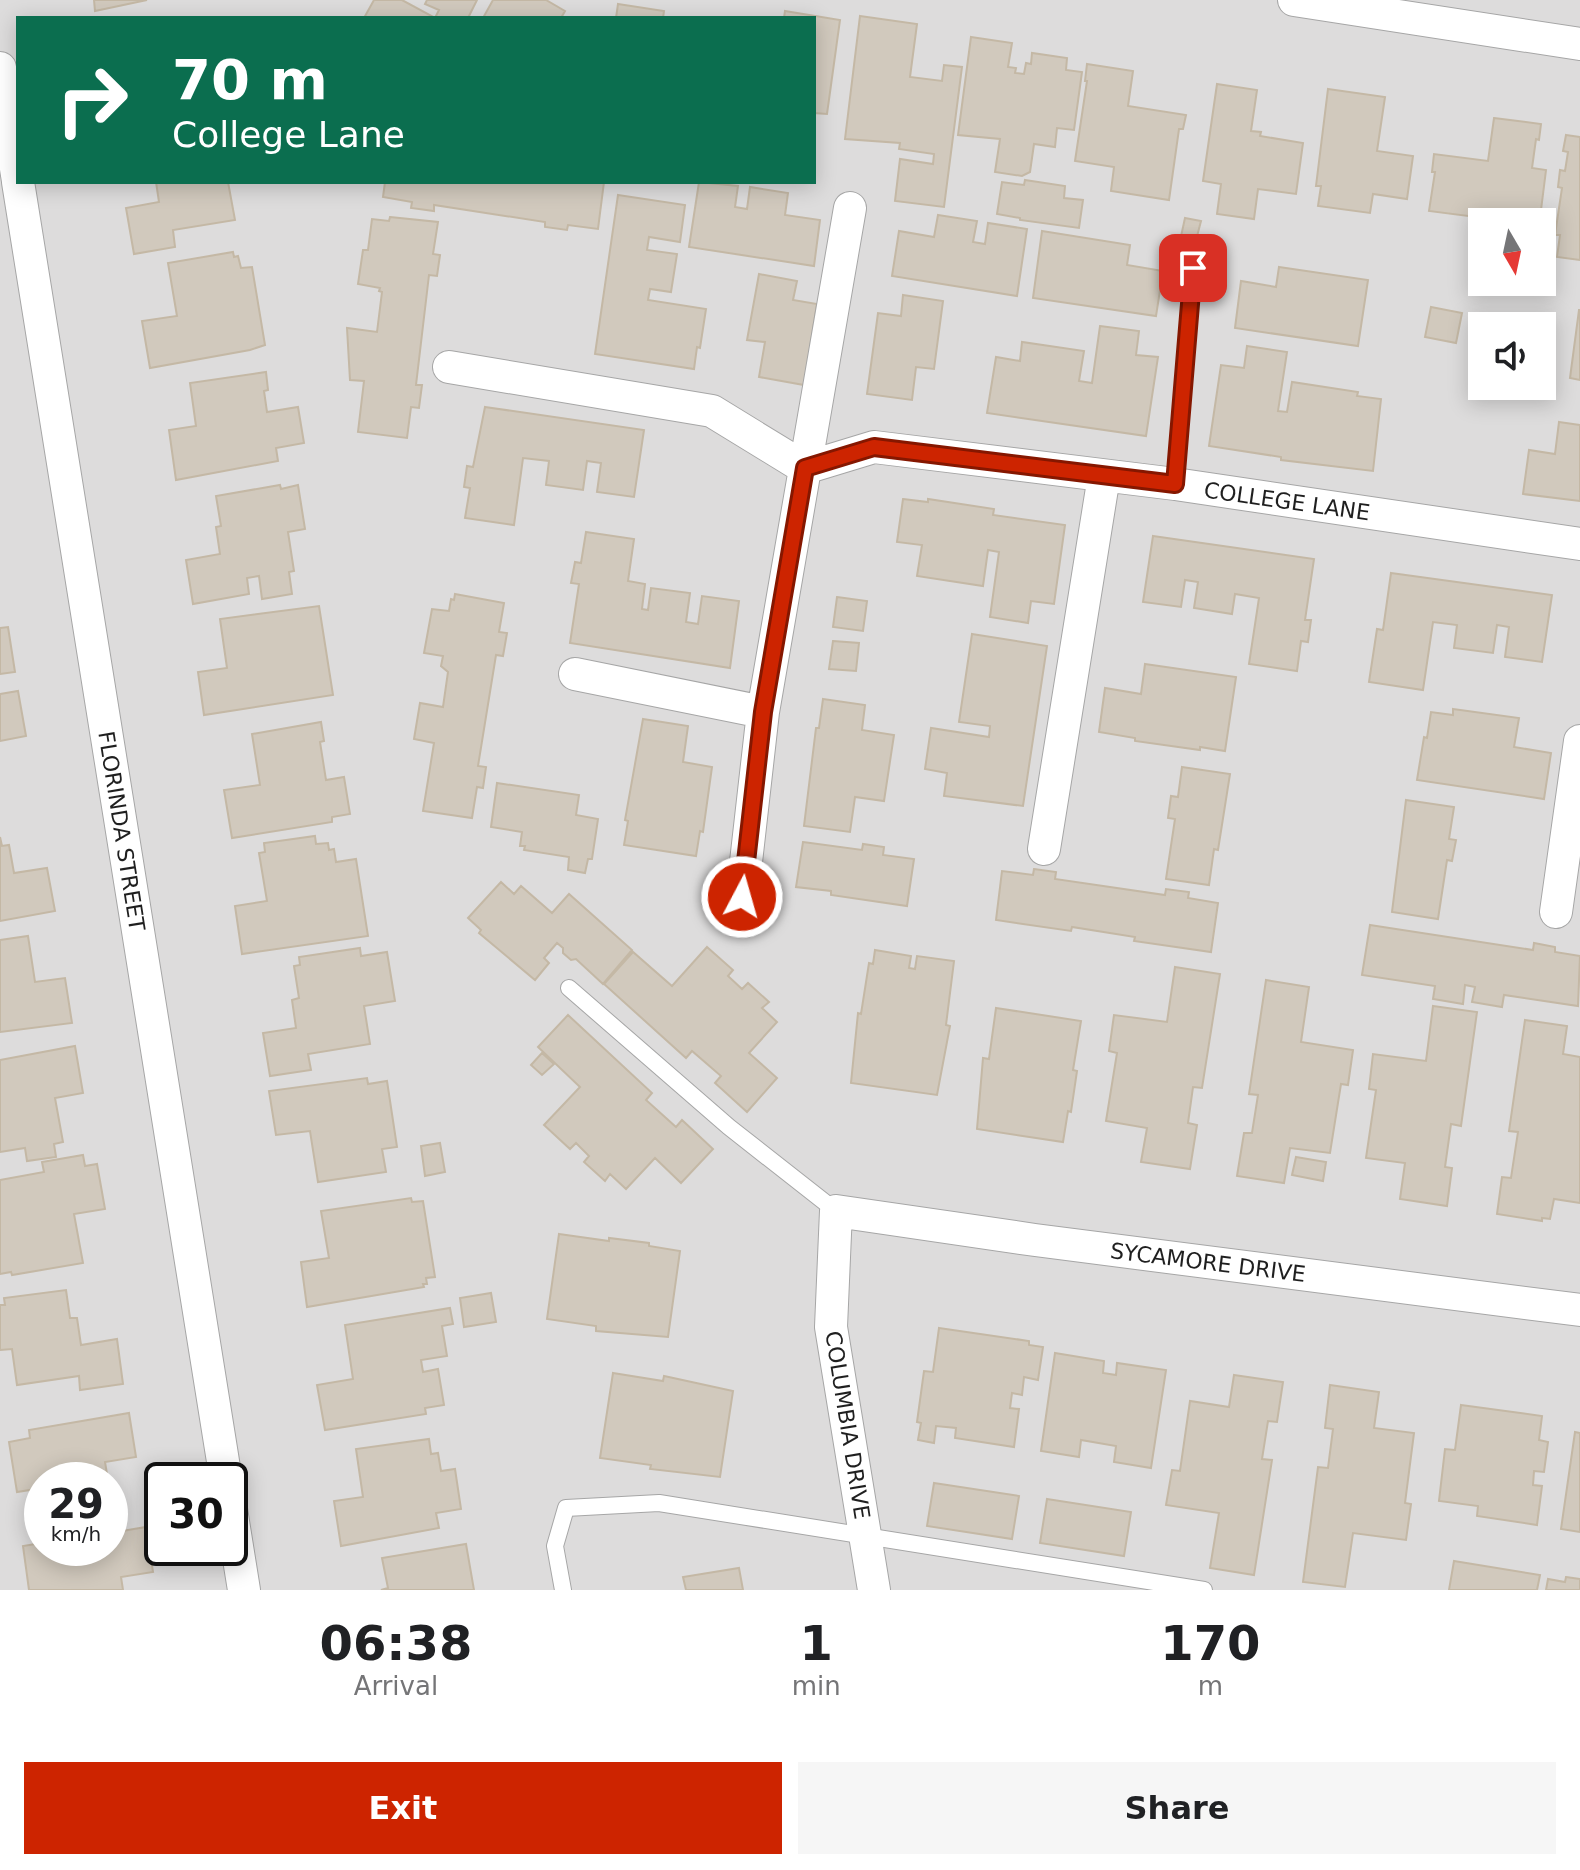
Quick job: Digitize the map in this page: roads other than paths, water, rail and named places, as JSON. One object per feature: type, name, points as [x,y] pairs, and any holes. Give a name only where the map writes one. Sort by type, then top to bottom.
[{"type":"street","points":[[1294,0],[1580,44]]},
{"type":"street","name":"FLORINDA STREET","points":[[0,68],[16,168]]},
{"type":"street","name":"FLORINDA STREET","points":[[18,184],[223,1462]]},
{"type":"street","points":[[742,897],[763,712],[850,208]]},
{"type":"street","points":[[449,367],[712,411],[805,468]]},
{"type":"street","name":"COLLEGE LANE","points":[[805,468],[874,447],[1175,484],[1580,544]]},
{"type":"street","points":[[1044,849],[1104,476]]},
{"type":"street","points":[[575,674],[763,712]]},
{"type":"street","points":[[1556,912],[1580,741]]},
{"type":"street","name":"SYCAMORE DRIVE","points":[[836,1211],[1035,1240],[1580,1310]]},
{"type":"street","name":"COLUMBIA DRIVE","points":[[836,1211],[831,1327],[874,1590]]},
{"type":"street","points":[[240,1566],[244,1590]]},
{"type":"lane","points":[[1175,484],[1193,268]]},
{"type":"lane","points":[[569,988],[729,1127],[836,1211]]},
{"type":"lane","points":[[563,1590],[555,1546],[566,1508],[659,1503],[1204,1590]]}]
